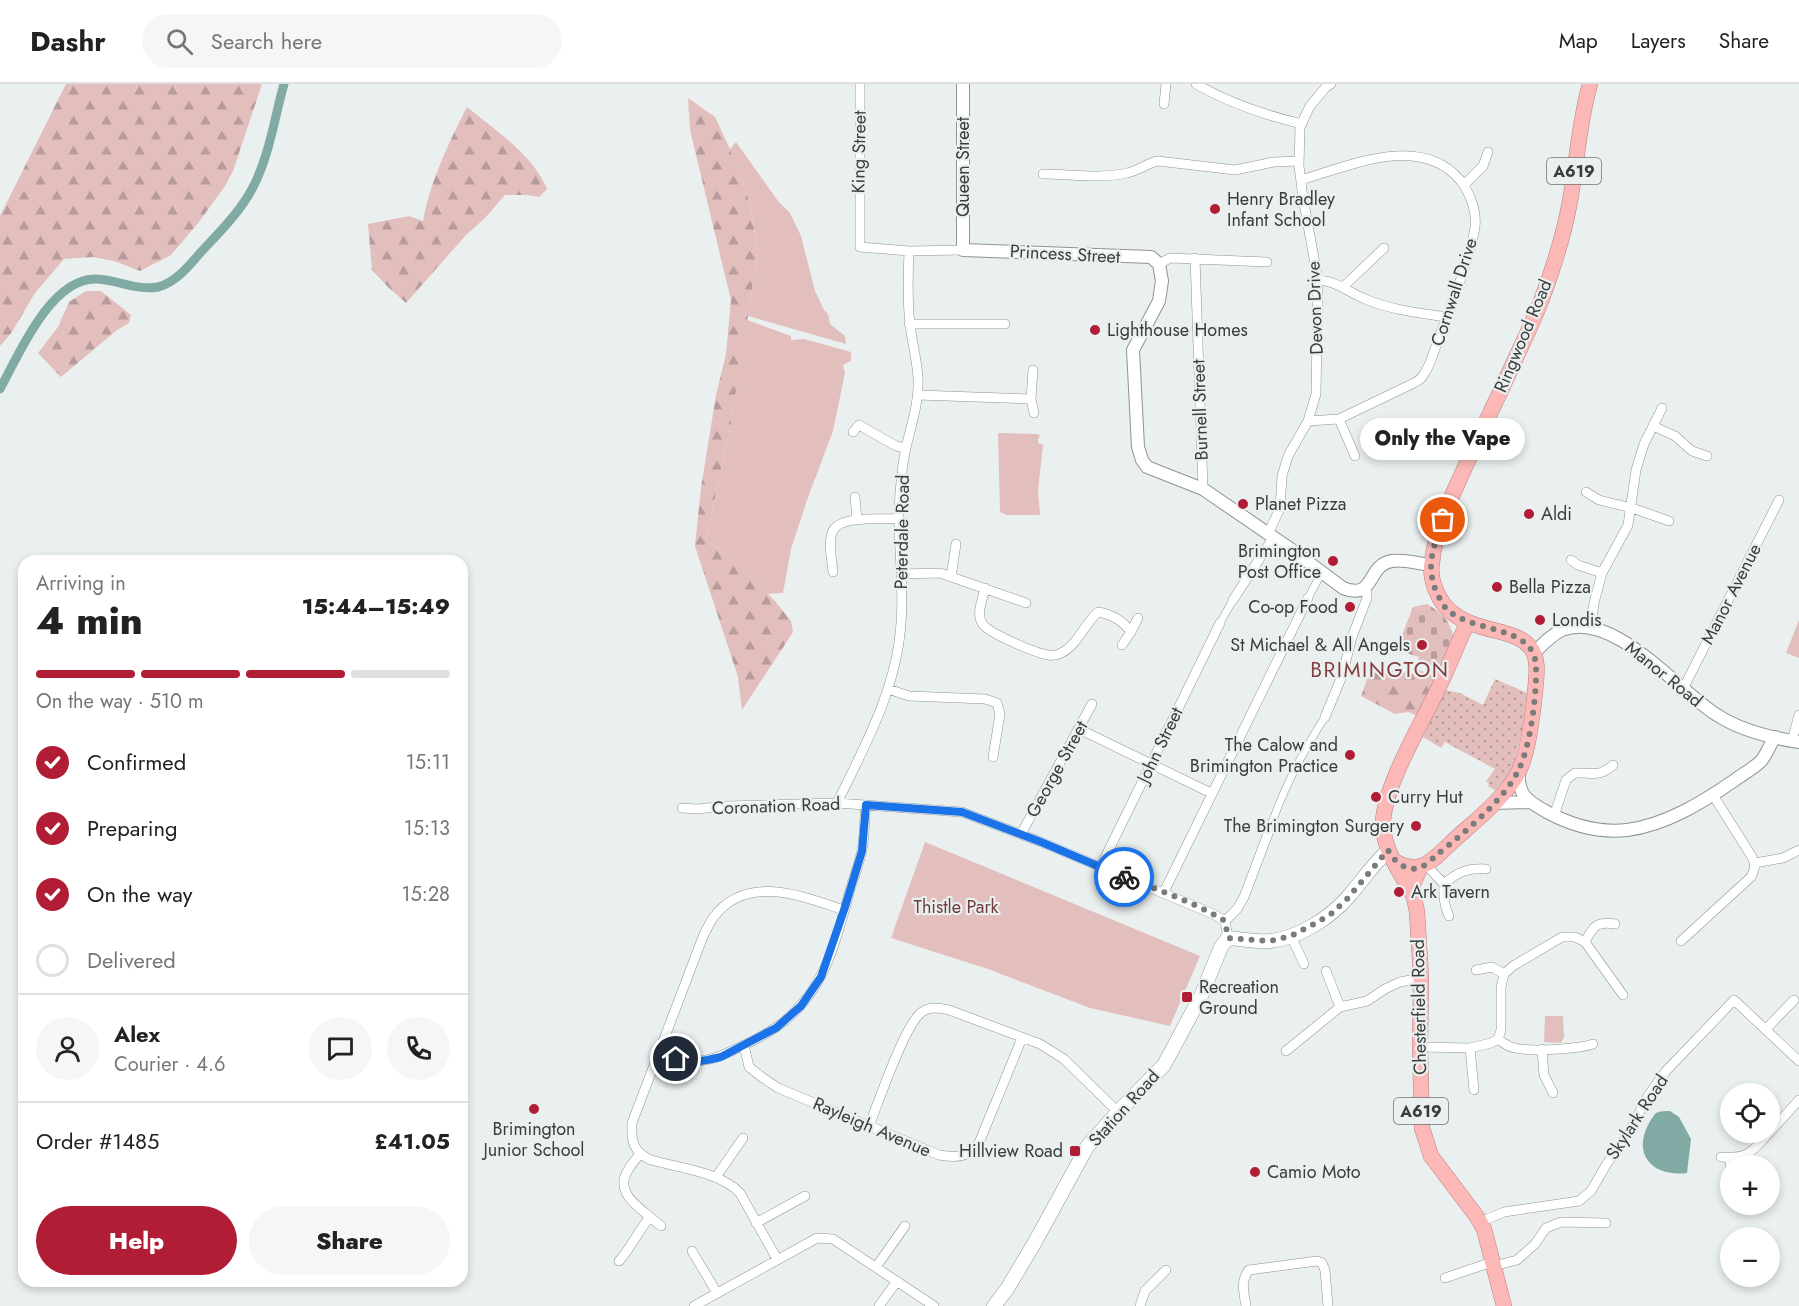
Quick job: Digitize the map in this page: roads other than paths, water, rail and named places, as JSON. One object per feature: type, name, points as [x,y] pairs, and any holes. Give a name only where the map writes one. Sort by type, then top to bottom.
[{"type":"highway","name":"Ringwood Road","points":[[1468,622],[1442,604],[1434,588],[1431,565],[1435,544],[1449,501],[1536,313],[1556,258],[1569,203],[1585,101],[1590,84]]},
{"type":"highway","name":"Ringwood Road","points":[[1449,611],[1457,648]]},
{"type":"highway","name":"A619","points":[[1413,895],[1391,856],[1383,825],[1386,805],[1393,783],[1468,622],[1519,638],[1529,645],[1534,653]]},
{"type":"highway","points":[[1391,856],[1410,868],[1423,866],[1494,803],[1513,781],[1525,753],[1533,714],[1536,666],[1534,653]]},
{"type":"highway","name":"Chesterfield Road","points":[[1423,866],[1412,887],[1417,912],[1421,978],[1422,1128],[1431,1156],[1484,1229],[1504,1306]]},
{"type":"main road","points":[[1228,938],[1270,941],[1291,936],[1331,914],[1391,856]]},
{"type":"main road","name":"Station Road","points":[[994,1306],[1035,1242],[1087,1147],[1164,1065],[1186,1027],[1221,947],[1228,938]]},
{"type":"street","name":"King Street","points":[[860,84],[858,220],[860,247]]},
{"type":"street","name":"Queen Street","points":[[963,84],[963,250]]},
{"type":"street","points":[[1164,104],[1166,84]]},
{"type":"street","points":[[1196,84],[1239,106],[1302,124]]},
{"type":"street","name":"Devon Drive","points":[[1270,536],[1280,508],[1282,476],[1288,456],[1308,421],[1316,394],[1318,280],[1303,198],[1299,161],[1300,128],[1310,106],[1331,84]]},
{"type":"street","points":[[1464,185],[1483,166],[1488,152]]},
{"type":"street","name":"Cornwall Drive","points":[[1301,180],[1374,158],[1406,154],[1439,163],[1453,172],[1464,185],[1472,202],[1475,226],[1467,261],[1424,375],[1414,384],[1339,419],[1308,421]]},
{"type":"street","points":[[1043,174],[1115,175],[1130,173],[1151,162],[1158,161],[1235,170],[1274,162],[1299,161]]},
{"type":"street","name":"Princess Street","points":[[860,247],[909,251],[963,250],[1151,257],[1159,264],[1170,258],[1267,262]]},
{"type":"street","points":[[1343,287],[1384,248]]},
{"type":"street","name":"Peterdale Road","points":[[837,803],[872,731],[888,690],[896,660],[901,623],[899,519],[902,470],[918,395],[918,378],[909,324],[909,251]]},
{"type":"street","name":"Burnell Street","points":[[1196,258],[1203,489]]},
{"type":"street","points":[[1159,264],[1161,281],[1159,301],[1133,350],[1138,447],[1147,467],[1203,489],[1343,588],[1357,591],[1366,587],[1375,570],[1393,561],[1431,565]]},
{"type":"street","points":[[1318,280],[1336,284],[1364,299],[1388,307],[1447,317]]},
{"type":"street","points":[[909,324],[1005,324]]},
{"type":"street","points":[[1033,370],[1031,399],[1034,413]]},
{"type":"street","points":[[918,395],[1031,399]]},
{"type":"street","points":[[1591,629],[1594,603],[1602,573],[1628,525],[1636,470],[1644,444],[1662,408]]},
{"type":"street","points":[[1339,419],[1355,456]]},
{"type":"street","points":[[853,432],[859,425],[896,446],[905,448]]},
{"type":"street","points":[[1653,426],[1675,436],[1692,451],[1707,456]]},
{"type":"street","points":[[1586,492],[1599,500],[1632,508],[1669,521]]},
{"type":"street","points":[[855,497],[857,520]]},
{"type":"street","name":"Manor Avenue","points":[[1683,689],[1779,500]]},
{"type":"street","points":[[833,572],[831,536],[834,527],[844,521],[899,519]]},
{"type":"street","points":[[1220,623],[1270,536]]},
{"type":"street","points":[[951,577],[957,544]]},
{"type":"street","points":[[1571,560],[1584,568],[1602,573]]},
{"type":"street","points":[[1164,892],[1211,793],[1323,572]]},
{"type":"street","points":[[901,574],[940,573],[1026,603]]},
{"type":"street","points":[[1228,938],[1225,921],[1237,909],[1244,897],[1279,802],[1307,746],[1325,717],[1342,676],[1352,638],[1367,598],[1366,587]]},
{"type":"street","points":[[986,588],[979,610],[981,623],[993,633],[1049,656],[1062,653],[1071,645],[1098,612],[1107,614],[1125,624],[1131,632]]},
{"type":"street","points":[[1122,645],[1138,618]]},
{"type":"street","name":"John Street","points":[[1100,868],[1220,623]]},
{"type":"street","name":"Manor Road","points":[[1534,653],[1552,635],[1565,629],[1582,627],[1603,631],[1617,636],[1698,703],[1718,716],[1764,735],[1796,742]]},
{"type":"street","points":[[888,690],[909,696],[985,699],[997,703],[1000,714],[993,757]]},
{"type":"street","name":"George Street","points":[[1021,834],[1092,704]]},
{"type":"street","points":[[1796,742],[1799,715]]},
{"type":"street","points":[[1079,729],[1211,793]]},
{"type":"street","points":[[1519,770],[1520,787],[1529,802],[1576,825],[1600,830],[1625,830],[1664,820],[1713,795],[1761,760],[1775,737]]},
{"type":"street","points":[[1554,816],[1566,780],[1575,773],[1596,775],[1613,765]]},
{"type":"street","points":[[1681,941],[1751,877],[1755,870],[1755,863],[1713,795]]},
{"type":"street","points":[[1494,803],[1529,802]]},
{"type":"street","name":"Coronation Road","points":[[682,808],[837,803],[962,812],[1164,892],[1225,921]]},
{"type":"street","points":[[657,1053],[676,1059],[701,1061],[721,1057],[776,1028],[801,1006],[821,977],[844,910],[862,851],[866,805]]},
{"type":"street","points":[[1755,863],[1783,858],[1799,850]]},
{"type":"street","points":[[1423,866],[1444,884]]},
{"type":"street","points":[[1449,916],[1443,895],[1444,884],[1464,870],[1486,869]]},
{"type":"street","points":[[777,1259],[740,1193],[732,1185],[716,1177],[651,1160],[637,1150],[631,1135],[632,1122],[704,934],[714,917],[728,903],[744,895],[762,891],[778,891],[844,910]]},
{"type":"street","points":[[1585,942],[1592,928],[1604,922],[1616,924]]},
{"type":"street","points":[[1291,936],[1304,964]]},
{"type":"street","points":[[1420,1047],[1470,1048],[1498,1039],[1501,1030],[1501,987],[1504,974],[1513,966],[1562,937],[1585,942],[1623,995]]},
{"type":"street","points":[[1476,970],[1492,967],[1504,974]]},
{"type":"street","points":[[1326,971],[1340,1007]]},
{"type":"street","points":[[1286,1051],[1340,1007],[1366,1001],[1400,982],[1421,978]]},
{"type":"street","name":"Skylark Road","points":[[1480,1222],[1504,1212],[1579,1201],[1591,1191],[1629,1132],[1648,1096],[1666,1071],[1734,1000],[1799,1061]]},
{"type":"street","points":[[1766,1029],[1794,1000]]},
{"type":"street","points":[[869,1126],[912,1022],[922,1012],[936,1007],[1040,1044],[1064,1059],[1118,1112]]},
{"type":"street","name":"Rayleigh Avenue","points":[[744,1045],[749,1067],[778,1088],[939,1155],[951,1157],[963,1156],[972,1152],[980,1143],[1022,1038]]},
{"type":"street","points":[[1498,1039],[1513,1048],[1581,1048],[1593,1044]]},
{"type":"street","points":[[1470,1048],[1474,1090]]},
{"type":"street","points":[[1542,1049],[1544,1076],[1553,1093]]},
{"type":"street","points":[[1780,1121],[1799,1100]]},
{"type":"street","points":[[716,1177],[743,1138]]},
{"type":"street","points":[[1749,1155],[1760,1143]]},
{"type":"street","points":[[637,1150],[625,1174],[624,1187],[629,1199],[661,1226]]},
{"type":"street","points":[[756,1223],[805,1196]]},
{"type":"street","points":[[619,1261],[630,1249],[635,1236],[650,1217]]},
{"type":"street","points":[[1445,1278],[1493,1264],[1517,1260],[1535,1244],[1546,1228],[1561,1222],[1606,1223]]},
{"type":"street","points":[[876,1267],[905,1226]]},
{"type":"street","points":[[694,1306],[817,1238],[833,1239],[934,1306]]},
{"type":"street","points":[[692,1251],[717,1293]]},
{"type":"street","points":[[1246,1306],[1242,1282],[1249,1270],[1317,1261],[1322,1263],[1325,1269],[1328,1306]]},
{"type":"street","points":[[1140,1306],[1145,1291],[1166,1270]]},
{"type":"street","points":[[879,1306],[897,1281]]},
{"type":"water","points":[[1670,1111],[1679,1117],[1691,1139],[1687,1173],[1665,1172],[1656,1168],[1645,1155],[1644,1136],[1650,1122],[1656,1113]]},
{"type":"waterway","points":[[0,389],[37,322],[50,305],[79,282],[95,279],[142,287],[158,287],[176,278],[191,263],[231,219],[251,191],[265,158],[284,84]]},
{"type":"place","name":"Henry Bradley Infant School","points":[[1215,209]]},
{"type":"place","name":"Lighthouse Homes","points":[[1095,330]]},
{"type":"place","name":"Planet Pizza","points":[[1243,504]]},
{"type":"place","name":"Aldi","points":[[1529,514]]},
{"type":"place","name":"Only the Vape","points":[[1443,520]]},
{"type":"place","name":"Brimington Post Office","points":[[1333,561]]},
{"type":"place","name":"Bella Pizza","points":[[1497,587]]},
{"type":"place","name":"Co-op Food","points":[[1350,607]]},
{"type":"place","name":"Londis","points":[[1540,620]]},
{"type":"place","name":"St Michael & All Angels","points":[[1422,645]]},
{"type":"place","name":"The Calow and Brimington Practice","points":[[1350,755]]},
{"type":"place","name":"Curry Hut","points":[[1376,797]]},
{"type":"place","name":"The Brimington Surgery","points":[[1416,826]]},
{"type":"place","name":"Ark Tavern","points":[[1399,892]]},
{"type":"place","name":"Recreation Ground","points":[[1187,997]]},
{"type":"place","name":"Brimington Junior School","points":[[534,1109]]},
{"type":"place","name":"Hillview Road","points":[[1075,1151]]},
{"type":"place","name":"Camio Moto","points":[[1255,1172]]},
{"type":"district","name":"BRIMINGTON","points":[[1380,670]]},
{"type":"park label","name":"Thistle Park","points":[[956,907]]}]
